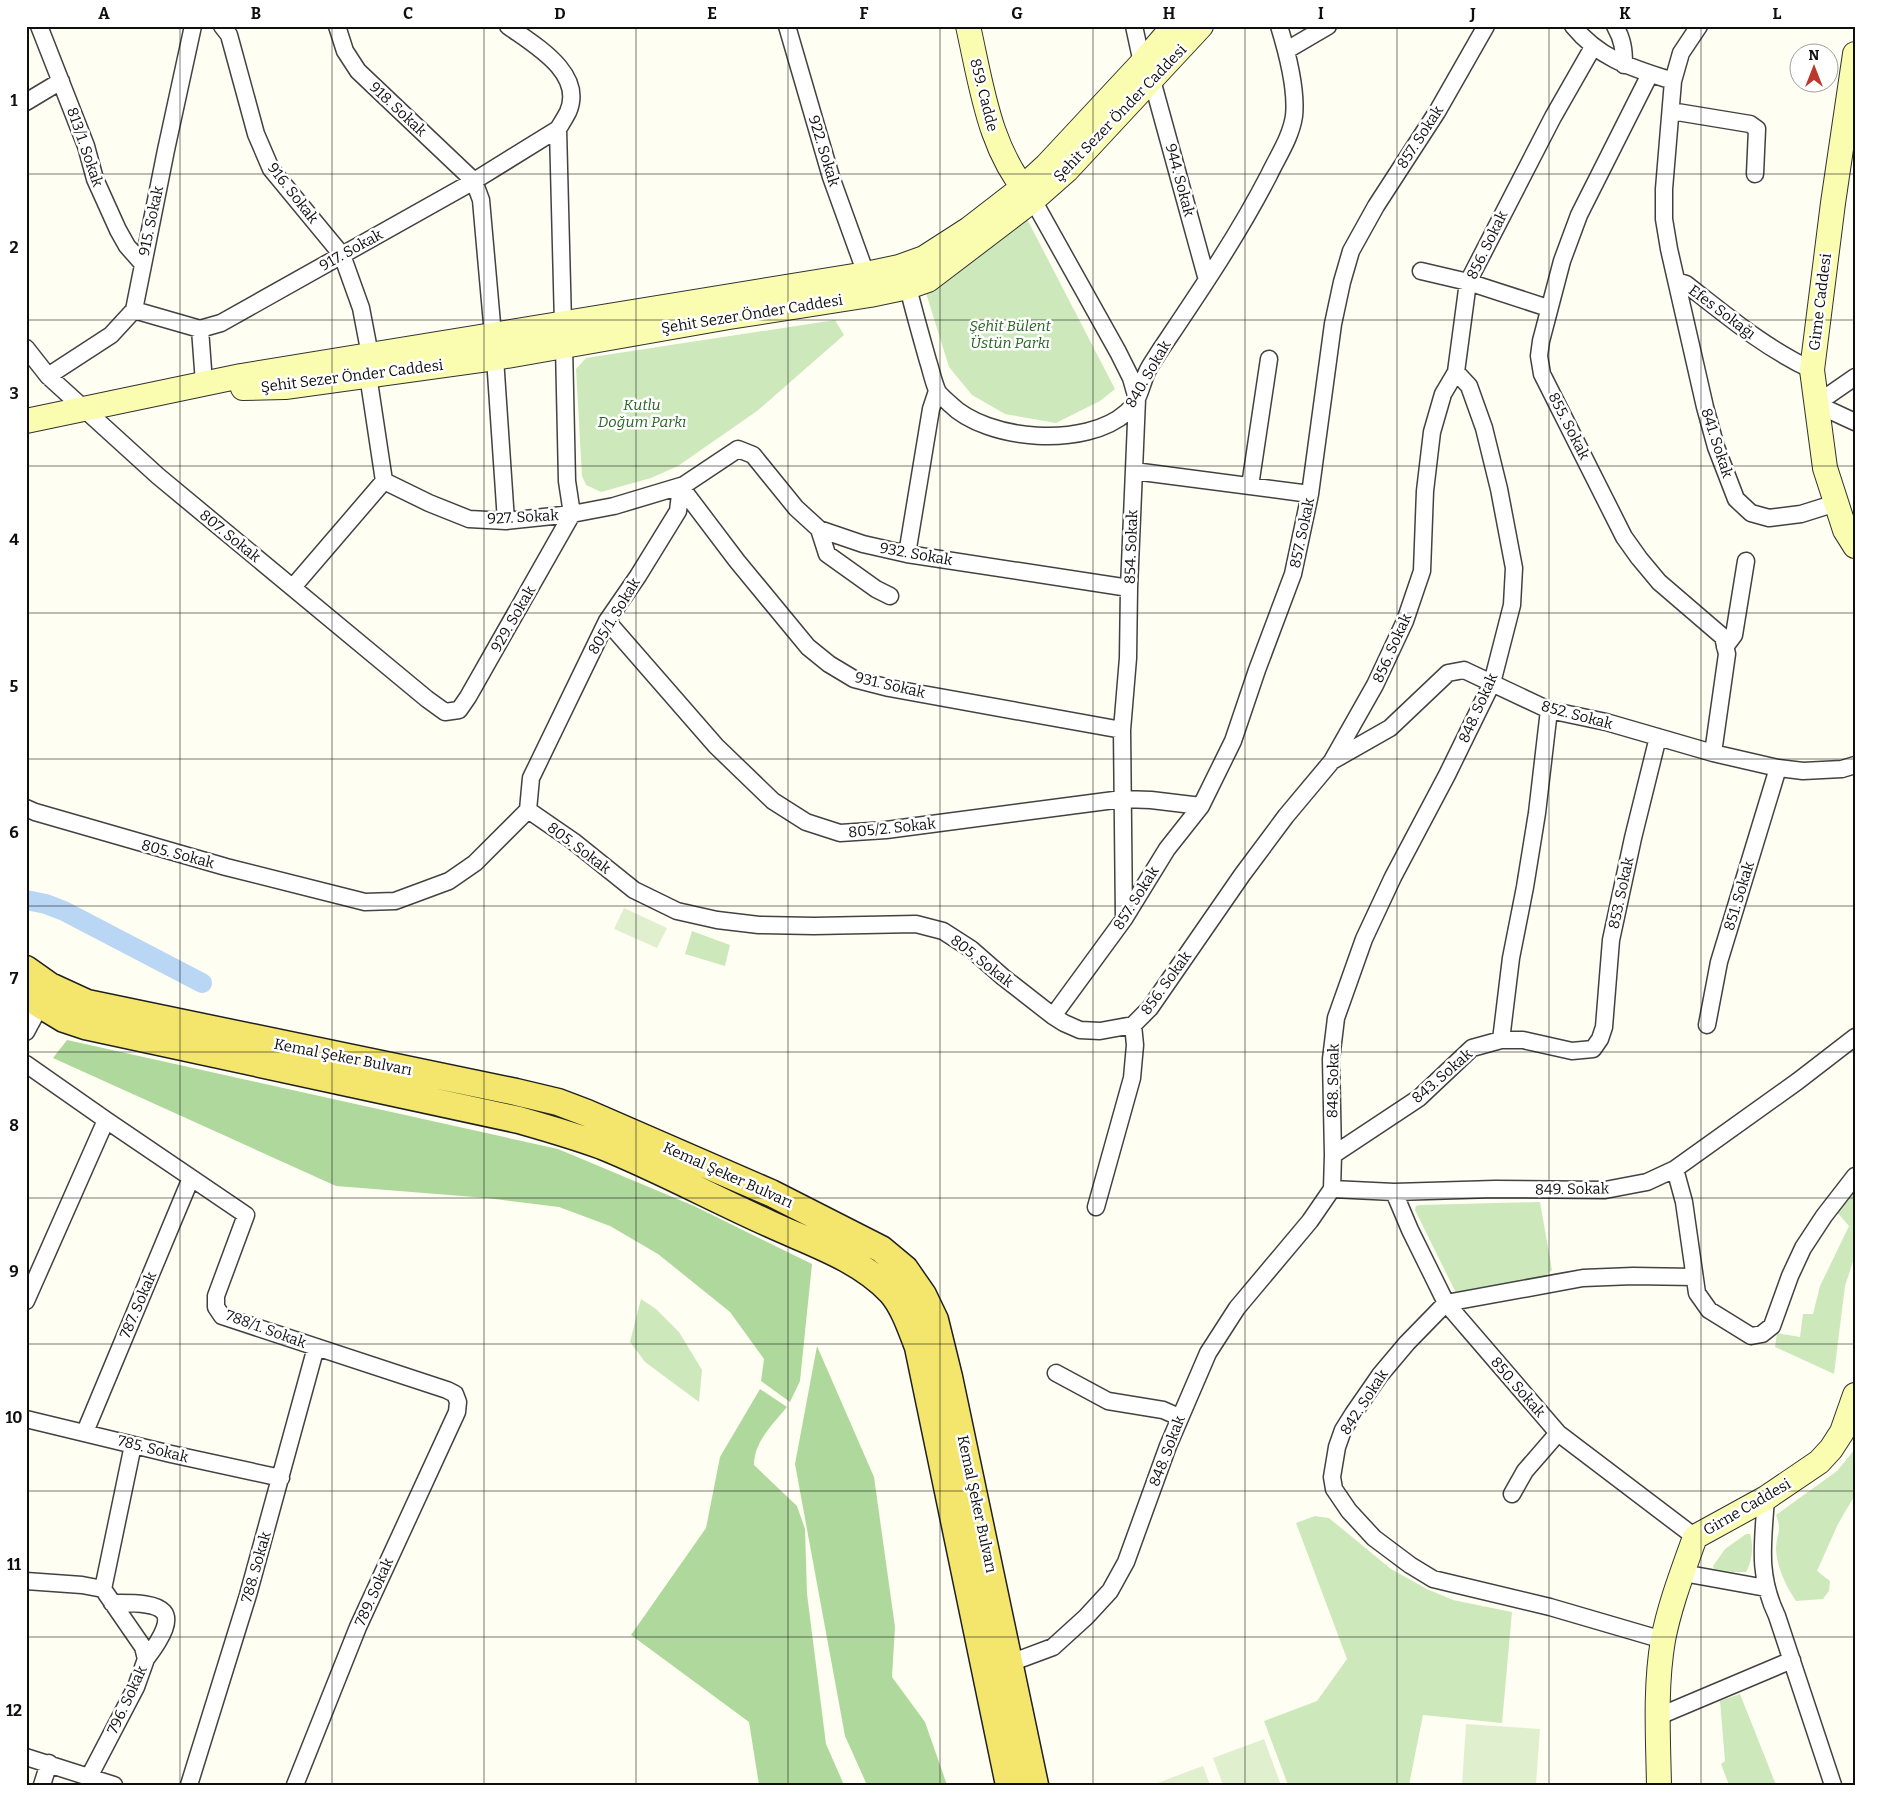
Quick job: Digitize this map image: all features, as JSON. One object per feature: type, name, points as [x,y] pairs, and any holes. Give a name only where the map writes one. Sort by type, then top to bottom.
[{"type":"main road","name":"Kemal Şeker Bulvarı","points":[[26,969],[50,986],[87,1003],[558,1102],[771,1194],[881,1249],[905,1269],[923,1295],[935,1320],[968,1464],[1035,1785]]},
{"type":"main road","name":"Kemal Şeker Bulvarı","points":[[33,1001],[64,1019],[85,1026],[519,1120],[569,1135],[602,1147],[822,1246],[874,1278],[892,1294],[907,1319],[918,1346],[1009,1785]]},
{"type":"street","name":"813/1. Sokak","points":[[39,26],[86,146],[95,179],[118,230],[127,246],[142,263]]},
{"type":"street","name":"916. Sokak","points":[[222,26],[228,35],[256,134],[271,170],[342,255],[361,308],[369,365]]},
{"type":"street","name":"918. Sokak","points":[[338,26],[345,51],[358,71],[474,181]]},
{"type":"street","points":[[508,26],[554,59],[566,76],[571,93],[568,111],[558,129],[568,481],[572,514]]},
{"type":"street","name":"922. Sokak","points":[[787,26],[831,177],[868,285]]},
{"type":"street","name":"859. Cadde","points":[[968,26],[992,132],[1012,173],[1027,194]]},
{"type":"street","name":"944. Sokak","points":[[1134,26],[1207,280]]},
{"type":"street","name":"Şehit Sezer Önder Caddesi","points":[[1147,71],[1174,26]]},
{"type":"street","name":"Şehit Sezer Önder Caddesi","points":[[26,421],[204,383],[369,365],[495,358],[564,335],[868,285],[908,287],[928,280],[1027,194],[1047,165],[1147,71],[1201,26]]},
{"type":"street","name":"840. Sokak","points":[[908,287],[937,391],[953,407],[972,421],[1032,436],[1060,437],[1087,432],[1108,424],[1127,412],[1137,399],[1151,365],[1247,216],[1291,132],[1294,114],[1292,87],[1286,50],[1279,26]]},
{"type":"street","points":[[1286,50],[1328,26]]},
{"type":"street","name":"857. Sokak","points":[[1054,1016],[1124,919],[1167,849],[1201,806],[1233,741],[1293,574],[1310,494],[1333,324],[1351,251],[1376,206],[1437,112],[1486,26]]},
{"type":"street","points":[[1573,26],[1593,47],[1624,65],[1673,81]]},
{"type":"street","points":[[1615,26],[1623,44],[1624,65]]},
{"type":"street","name":"Efes Sokağı","points":[[1699,26],[1681,53],[1673,81],[1664,189],[1664,219],[1668,249],[1677,281],[1686,284],[1752,336],[1785,358],[1812,370]]},
{"type":"street","name":"915. Sokak","points":[[134,310],[191,28]]},
{"type":"street","name":"856. Sokak","points":[[1096,1207],[1132,1078],[1135,1045],[1133,1025],[1150,1008],[1242,875],[1286,816],[1332,761],[1375,686],[1406,621],[1422,571],[1425,491],[1432,432],[1443,394],[1456,372],[1468,282],[1553,117],[1593,47]]},
{"type":"street","name":"Girne Caddesi","points":[[1855,54],[1831,212],[1812,370],[1825,468],[1845,530],[1855,546]]},
{"type":"street","name":"855. Sokak","points":[[1650,74],[1579,215],[1562,261],[1548,308],[1539,356],[1542,374],[1624,537],[1638,558],[1659,582],[1723,637],[1725,646]]},
{"type":"street","points":[[26,102],[61,81]]},
{"type":"street","points":[[1671,111],[1750,124],[1758,129],[1755,174]]},
{"type":"street","name":"917. Sokak","points":[[200,329],[221,322],[342,255],[474,181],[558,129]]},
{"type":"street","points":[[474,181],[481,200],[495,358],[506,521]]},
{"type":"street","name":"Şehit Sezer Önder Caddesi","points":[[868,285],[900,267],[924,258],[1027,194]]},
{"type":"street","name":"854. Sokak","points":[[1027,194],[1118,352],[1131,378],[1137,399],[1128,658],[1122,730],[1124,919]]},
{"type":"street","points":[[1421,271],[1468,282],[1548,308]]},
{"type":"street","name":"841. Sokak","points":[[1677,281],[1716,447],[1736,499],[1751,513],[1769,518],[1800,514],[1836,503]]},
{"type":"street","points":[[48,376],[111,335],[134,310],[200,329],[204,383]]},
{"type":"street","name":"Şehit Sezer Önder Caddesi","points":[[369,365],[492,335],[564,335]]},
{"type":"street","name":"807. Sokak","points":[[26,348],[48,376],[158,476],[445,712]]},
{"type":"street","points":[[1250,486],[1269,359]]},
{"type":"street","points":[[293,587],[384,481],[369,365]]},
{"type":"street","name":"848. Sokak","points":[[1010,1662],[1053,1647],[1086,1617],[1110,1591],[1126,1562],[1179,1417],[1208,1353],[1238,1308],[1310,1221],[1332,1189],[1331,1059],[1336,1018],[1368,930],[1492,683],[1512,605],[1514,568],[1499,489],[1484,428],[1469,386],[1456,372]]},
{"type":"street","points":[[1816,404],[1855,377]]},
{"type":"street","points":[[907,554],[931,409],[937,391]]},
{"type":"street","points":[[1816,404],[1855,422]]},
{"type":"street","name":"932. Sokak","points":[[683,486],[738,449],[753,455],[796,508],[819,529],[863,544],[907,554],[1129,588]]},
{"type":"street","points":[[1134,471],[1310,494]]},
{"type":"street","name":"927. Sokak","points":[[384,481],[429,503],[469,519],[506,521],[572,514],[614,506],[683,486]]},
{"type":"street","name":"805/1. Sokak","points":[[528,810],[531,778],[607,621],[672,523],[678,511],[683,486]]},
{"type":"street","name":"931. Sokak","points":[[683,486],[737,561],[808,647],[829,664],[854,679],[889,688],[1122,730]]},
{"type":"street","name":"929. Sokak","points":[[445,712],[459,710],[468,697],[572,514]]},
{"type":"street","points":[[819,529],[827,554],[876,589],[890,596]]},
{"type":"street","points":[[1713,753],[1727,654],[1725,646],[1734,635],[1746,561]]},
{"type":"street","name":"805/2. Sokak","points":[[607,621],[716,746],[772,801],[806,822],[840,833],[886,830],[1122,799],[1151,800],[1201,806]]},
{"type":"street","name":"852. Sokak","points":[[1332,761],[1390,728],[1448,673],[1464,670],[1549,710],[1606,722],[1713,753],[1778,768],[1803,771],[1842,769],[1855,765]]},
{"type":"street","points":[[1501,1040],[1511,958],[1537,813],[1549,710]]},
{"type":"street","name":"853. Sokak","points":[[1593,1049],[1600,1039],[1604,1027],[1611,940],[1633,838],[1658,737]]},
{"type":"street","name":"851. Sokak","points":[[1707,1025],[1719,962],[1778,768]]},
{"type":"street","name":"805. Sokak","points":[[26,808],[132,841],[305,888],[365,902],[395,900],[450,881],[475,864],[528,810],[573,841],[634,890],[678,911],[717,920],[760,925],[916,924],[943,930],[971,949],[1054,1016],[1080,1030],[1100,1031],[1133,1025]]},
{"type":"street","points":[[26,1032],[33,1001]]},
{"type":"street","name":"849. Sokak","points":[[1332,1189],[1394,1192],[1495,1189],[1605,1190],[1647,1182],[1675,1169],[1798,1081],[1855,1037]]},
{"type":"street","name":"843. Sokak","points":[[1333,1155],[1419,1098],[1472,1048],[1501,1040],[1523,1040],[1572,1051],[1593,1049]]},
{"type":"street","name":"788/1. Sokak","points":[[26,1064],[246,1215],[216,1296],[216,1307],[222,1316],[447,1390],[455,1394],[458,1402]]},
{"type":"street","points":[[26,1301],[106,1120]]},
{"type":"street","points":[[1675,1169],[1684,1202],[1697,1293],[1709,1310],[1752,1336],[1762,1334],[1772,1326],[1790,1276],[1803,1248],[1824,1216],[1855,1176]]},
{"type":"street","name":"787. Sokak","points":[[85,1432],[191,1178]]},
{"type":"street","name":"850. Sokak","points":[[1394,1192],[1410,1230],[1446,1303],[1558,1433],[1695,1537]]},
{"type":"street","points":[[1446,1303],[1583,1278],[1632,1276],[1694,1277]]},
{"type":"street","name":"842. Sokak","points":[[1446,1303],[1385,1368],[1352,1414],[1343,1430],[1337,1448],[1332,1476],[1334,1489],[1349,1511],[1374,1538],[1410,1565],[1433,1579],[1550,1607],[1663,1640]]},
{"type":"street","name":"788. Sokak","points":[[189,1785],[248,1595],[316,1347]]},
{"type":"street","points":[[1056,1373],[1108,1402],[1163,1410],[1179,1417]]},
{"type":"street","name":"Girne Caddesi","points":[[1659,1785],[1657,1718],[1663,1640],[1670,1607],[1695,1537],[1766,1498],[1819,1462],[1831,1449],[1842,1432],[1855,1394]]},
{"type":"street","name":"789. Sokak","points":[[295,1785],[358,1627],[457,1412],[458,1402]]},
{"type":"street","name":"785. Sokak","points":[[27,1423],[85,1432],[281,1478]]},
{"type":"street","points":[[1512,1494],[1525,1471],[1558,1433]]},
{"type":"street","points":[[26,1581],[82,1584],[103,1589],[134,1445]]},
{"type":"street","points":[[1766,1498],[1763,1558],[1766,1588],[1833,1785]]},
{"type":"street","points":[[1682,1573],[1766,1588]]},
{"type":"street","name":"796. Sokak","points":[[89,1777],[136,1687],[146,1659],[143,1647],[135,1633],[103,1589]]},
{"type":"street","points":[[112,1603],[157,1606],[166,1615],[167,1622],[160,1640],[146,1659]]},
{"type":"street","points":[[1657,1718],[1792,1660]]},
{"type":"street","points":[[26,1757],[114,1785]]},
{"type":"street","points":[[42,1785],[49,1764]]},
{"type":"green space","name":"Şehit Bülent Üstün Parkı","points":[[1027,219],[1115,389],[1100,401],[1056,423],[1005,414],[972,395],[949,367],[926,293]]},
{"type":"green space","name":"Kutlu Doğum Parkı","points":[[835,320],[844,335],[757,411],[678,466],[651,478],[601,492],[586,485],[582,476],[576,369],[586,358]]},
{"type":"green space","points":[[624,908],[667,928],[657,948],[614,929]]},
{"type":"green space","points":[[692,931],[730,945],[725,966],[685,954]]},
{"type":"green space","points":[[67,1040],[558,1149],[694,1206],[812,1264],[800,1381],[790,1402],[761,1381],[764,1359],[730,1312],[658,1254],[610,1226],[559,1207],[487,1198],[336,1186],[53,1058]]},
{"type":"green space","points":[[1855,1186],[1855,1255],[1845,1286],[1834,1374],[1775,1347],[1777,1333],[1800,1337],[1803,1314],[1813,1314],[1820,1286],[1849,1226],[1835,1210]]},
{"type":"green space","points":[[1540,1202],[1552,1270],[1542,1279],[1456,1293],[1415,1210],[1416,1206],[1420,1205]]},
{"type":"green space","points":[[641,1299],[656,1309],[679,1332],[702,1370],[699,1402],[645,1362],[630,1342]]},
{"type":"green space","points":[[817,1346],[874,1477],[895,1627],[892,1677],[925,1722],[947,1785],[867,1785],[845,1736],[795,1464]]},
{"type":"green space","points":[[760,1389],[787,1407],[761,1441],[757,1449],[754,1465],[797,1506],[805,1529],[807,1594],[826,1744],[844,1785],[759,1785],[749,1722],[631,1635],[706,1528],[720,1457]]},
{"type":"green space","points":[[1855,1449],[1855,1495],[1838,1524],[1817,1571],[1830,1581],[1829,1591],[1823,1599],[1796,1601],[1789,1590],[1778,1563],[1776,1545],[1779,1525],[1776,1515],[1837,1471]]},
{"type":"green space","points":[[1315,1516],[1329,1518],[1391,1569],[1427,1589],[1453,1600],[1512,1612],[1502,1723],[1423,1715],[1409,1785],[1288,1785],[1264,1721],[1317,1701],[1347,1659],[1296,1523]]},
{"type":"green space","points":[[1746,1534],[1750,1534],[1752,1554],[1746,1572],[1714,1569],[1713,1566],[1725,1549]]},
{"type":"green space","points":[[1740,1694],[1776,1785],[1729,1785],[1721,1764],[1725,1761],[1720,1701]]},
{"type":"green space","points":[[1466,1724],[1540,1729],[1536,1785],[1462,1785]]},
{"type":"green space","points":[[1264,1739],[1281,1785],[1223,1785],[1213,1758]]},
{"type":"green space","points":[[1203,1766],[1210,1785],[1152,1785]]},
{"type":"waterway","points":[[26,900],[46,904],[64,911],[202,983]]}]
